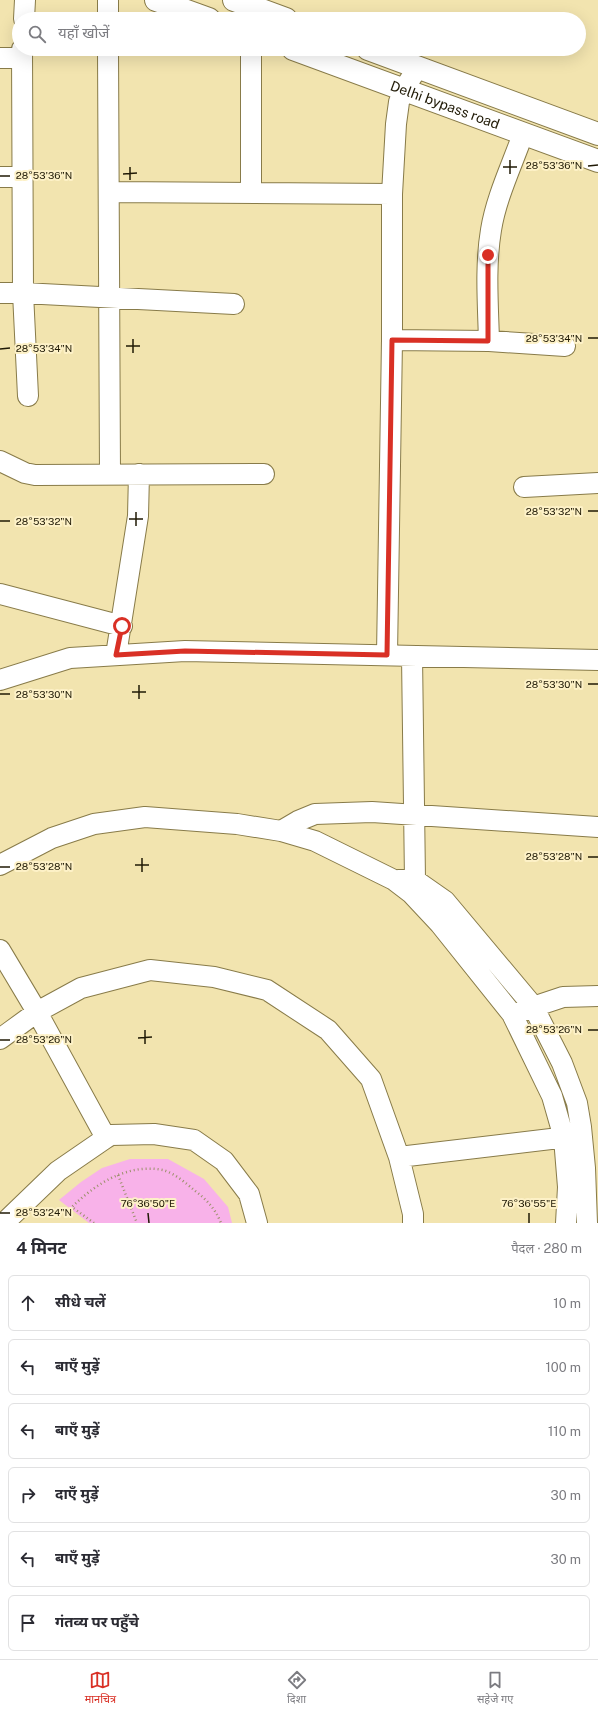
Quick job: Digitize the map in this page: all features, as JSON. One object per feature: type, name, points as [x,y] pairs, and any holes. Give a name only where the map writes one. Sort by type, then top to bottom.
[{"type":"main road","points":[[156,0],[189,12]]},
{"type":"main road","points":[[234,0],[267,12]]},
{"type":"main road","name":"Delhi bypass road","points":[[312,56],[598,161]]},
{"type":"main road","name":"Delhi bypass road","points":[[386,56],[598,134]]},
{"type":"street","points":[[24,12],[25,0]]},
{"type":"street","points":[[108,0],[108,12]]},
{"type":"street","points":[[0,58],[12,55]]},
{"type":"street","points":[[21,56],[23,293],[28,396]]},
{"type":"street","points":[[108,56],[110,474]]},
{"type":"street","points":[[250,56],[251,192]]},
{"type":"street","points":[[387,655],[392,340],[392,194],[396,124],[399,102],[404,89],[418,68]]},
{"type":"street","points":[[488,341],[488,255],[491,230],[494,216],[523,134]]},
{"type":"street","points":[[0,177],[23,177]]},
{"type":"street","points":[[109,192],[392,194]]},
{"type":"street","points":[[0,293],[234,304]]},
{"type":"street","points":[[392,340],[488,341],[565,346]]},
{"type":"street","points":[[0,461],[25,473],[35,475],[264,474]]},
{"type":"street","points":[[116,655],[122,626],[138,516],[139,474]]},
{"type":"street","points":[[524,486],[598,483]]},
{"type":"street","points":[[0,594],[122,626]]},
{"type":"street","points":[[0,680],[70,658],[185,651],[598,660]]},
{"type":"street","points":[[412,656],[413,886],[440,924],[512,1014],[573,1137],[592,1168],[587,1223]]},
{"type":"street","points":[[281,831],[315,814],[372,812],[413,813],[598,827]]},
{"type":"street","points":[[0,865],[52,838],[94,824],[145,817],[237,824],[281,831],[315,841],[394,880],[413,886],[446,901],[533,1006],[571,1084],[577,1103],[573,1137],[566,1168],[568,1187],[566,1223]]},
{"type":"street","points":[[0,950],[37,1012],[106,1138]]},
{"type":"street","points":[[0,1039],[37,1012],[81,988],[150,970],[214,977],[267,990],[328,1030],[370,1079],[399,1157],[413,1214],[413,1223]]},
{"type":"street","points":[[512,1014],[563,997],[598,996]]},
{"type":"street","points":[[4,1223],[58,1171],[111,1135],[154,1134],[194,1140],[224,1161],[249,1194],[257,1223]]},
{"type":"street","points":[[399,1157],[573,1137]]},
{"type":"street","points":[[566,1168],[592,1168]]},
{"type":"path","points":[[94,1223],[72,1207],[88,1190],[118,1175],[144,1169],[164,1170],[186,1183],[207,1200],[217,1213],[220,1223]]},
{"type":"path","points":[[118,1175],[137,1223]]},
{"type":"shaded area","points":[[130,1159],[168,1159],[204,1179],[228,1207],[232,1223],[89,1223],[59,1200],[81,1182],[102,1168]]},
{"type":"route","points":[[122,626],[116,655],[185,651],[387,655],[392,340],[488,341],[488,255]]}]
